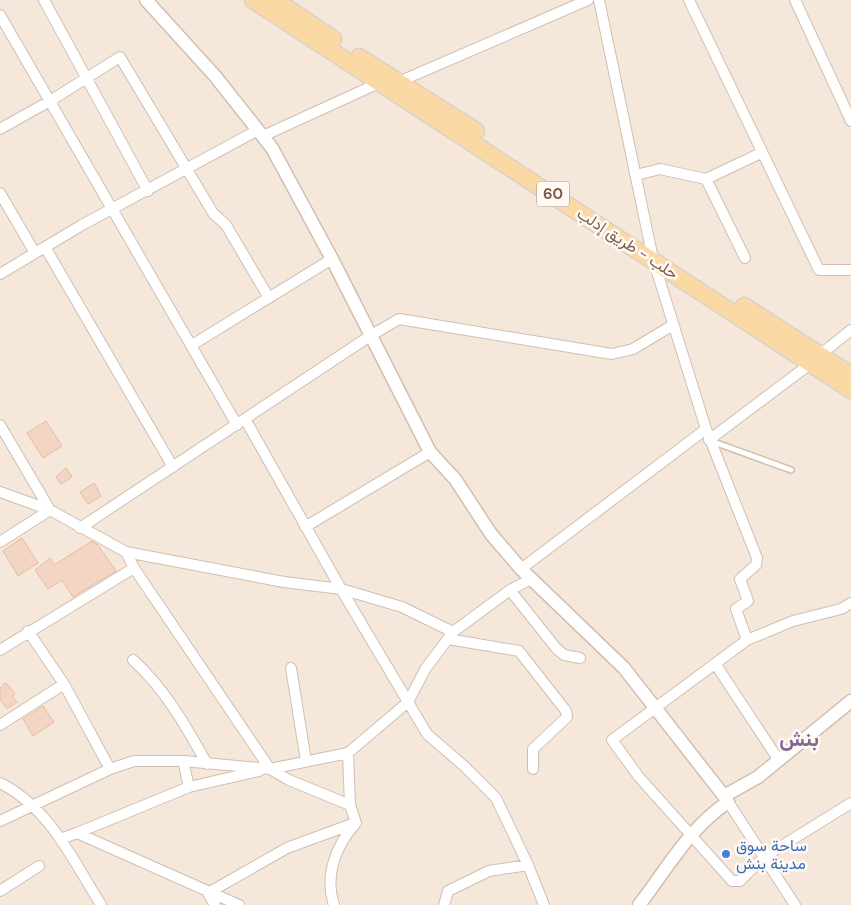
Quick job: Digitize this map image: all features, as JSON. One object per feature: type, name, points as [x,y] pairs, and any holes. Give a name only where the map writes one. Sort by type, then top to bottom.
[{"type":"main road","name":"حلب - طريق إدلب","points":[[253,0],[389,84],[652,252],[815,360],[851,390]]},
{"type":"main road","name":"حلب - طريق إدلب","points":[[275,0],[362,59],[389,84]]},
{"type":"main road","name":"حلب - طريق إدلب","points":[[815,360],[851,375]]},
{"type":"street","points":[[44,0],[148,191]]},
{"type":"street","points":[[146,0],[215,76],[261,133],[332,259],[430,452],[455,479],[491,534],[521,569],[624,668],[726,799],[795,905]]},
{"type":"street","points":[[0,274],[45,247],[187,169],[261,133],[389,84],[588,0]]},
{"type":"street","points":[[598,0],[652,252],[709,440],[757,558],[756,565],[740,579],[748,601],[736,609],[747,640]]},
{"type":"street","points":[[689,0],[761,153],[819,270],[851,270]]},
{"type":"street","points":[[795,0],[851,121]]},
{"type":"street","points":[[0,15],[192,346],[305,527],[427,734],[464,766],[496,798],[528,865],[544,905]]},
{"type":"street","points":[[0,129],[50,101],[120,57],[213,213],[226,224],[268,298]]},
{"type":"street","points":[[636,176],[660,169],[706,179],[761,153]]},
{"type":"street","points":[[706,179],[745,258]]},
{"type":"street","points":[[0,193],[35,253]]},
{"type":"street","points":[[45,247],[173,467]]},
{"type":"street","points":[[192,346],[332,259]]},
{"type":"street","points":[[80,528],[370,336],[399,319],[612,354],[634,349],[673,324]]},
{"type":"street","points":[[709,440],[815,360],[851,330]]},
{"type":"street","points":[[0,425],[50,510]]},
{"type":"street","points":[[521,569],[706,429]]},
{"type":"street","points":[[305,527],[430,452]]},
{"type":"street","points":[[0,492],[50,510],[126,552],[284,582],[340,589],[402,607],[450,636],[519,651],[566,711],[567,718],[534,749],[533,769]]},
{"type":"street","points":[[0,542],[50,510]]},
{"type":"street","points":[[126,552],[134,568],[270,769]]},
{"type":"street","points":[[0,650],[28,631],[134,568]]},
{"type":"street","points":[[60,838],[77,833],[189,787],[348,753],[408,702],[426,668],[450,636],[510,590],[531,580]]},
{"type":"street","points":[[510,590],[556,648],[564,655],[580,658]]},
{"type":"street","points":[[851,603],[841,609],[793,621],[747,640],[716,665],[680,688],[612,740],[639,777],[732,882],[740,881],[764,857],[851,803]]},
{"type":"street","points":[[28,631],[64,684],[110,769]]},
{"type":"street","points":[[133,660],[150,676],[171,703],[207,764]]},
{"type":"street","points":[[716,665],[778,759]]},
{"type":"street","points":[[291,668],[306,761]]},
{"type":"street","points":[[0,725],[64,684]]},
{"type":"street","points":[[639,905],[690,835],[726,799],[758,777],[851,701]]},
{"type":"street","points":[[348,753],[350,805],[356,823]]},
{"type":"street","points":[[0,821],[110,769],[134,761],[183,762],[270,769],[289,780],[350,805]]},
{"type":"street","points":[[183,762],[189,787]]},
{"type":"street","points":[[0,783],[34,804],[60,838],[101,905]]},
{"type":"street","points":[[208,893],[287,848],[356,823]]},
{"type":"street","points":[[334,905],[330,874],[346,834],[356,823]]},
{"type":"street","points":[[77,833],[208,893],[239,905]]},
{"type":"street","points":[[444,905],[448,891],[489,871],[528,865]]},
{"type":"street","points":[[0,891],[39,866]]},
{"type":"street","points":[[208,893],[215,905]]},
{"type":"lane","points":[[709,440],[791,470]]},
{"type":"shaded area","points":[[0,0],[851,0],[851,905],[0,905]]},
{"type":"building","points":[[46,421],[62,446],[43,458],[27,433]]},
{"type":"building","points":[[66,468],[72,477],[61,484],[56,477]]},
{"type":"building","points":[[94,483],[101,496],[88,504],[80,492]]},
{"type":"building","points":[[22,538],[38,563],[18,576],[3,551]]},
{"type":"building","points":[[92,541],[98,545],[116,571],[73,597],[62,580],[48,589],[35,570],[50,558],[54,565]]},
{"type":"building","points":[[6,683],[15,694],[12,696],[17,702],[7,709],[0,699],[0,688]]},
{"type":"building","points":[[43,706],[54,722],[33,736],[23,719]]},
{"type":"place","name":"ساحة سوق مدينة بنش","points":[[726,854]]},
{"type":"district","name":"بنش","points":[[799,739]]}]
